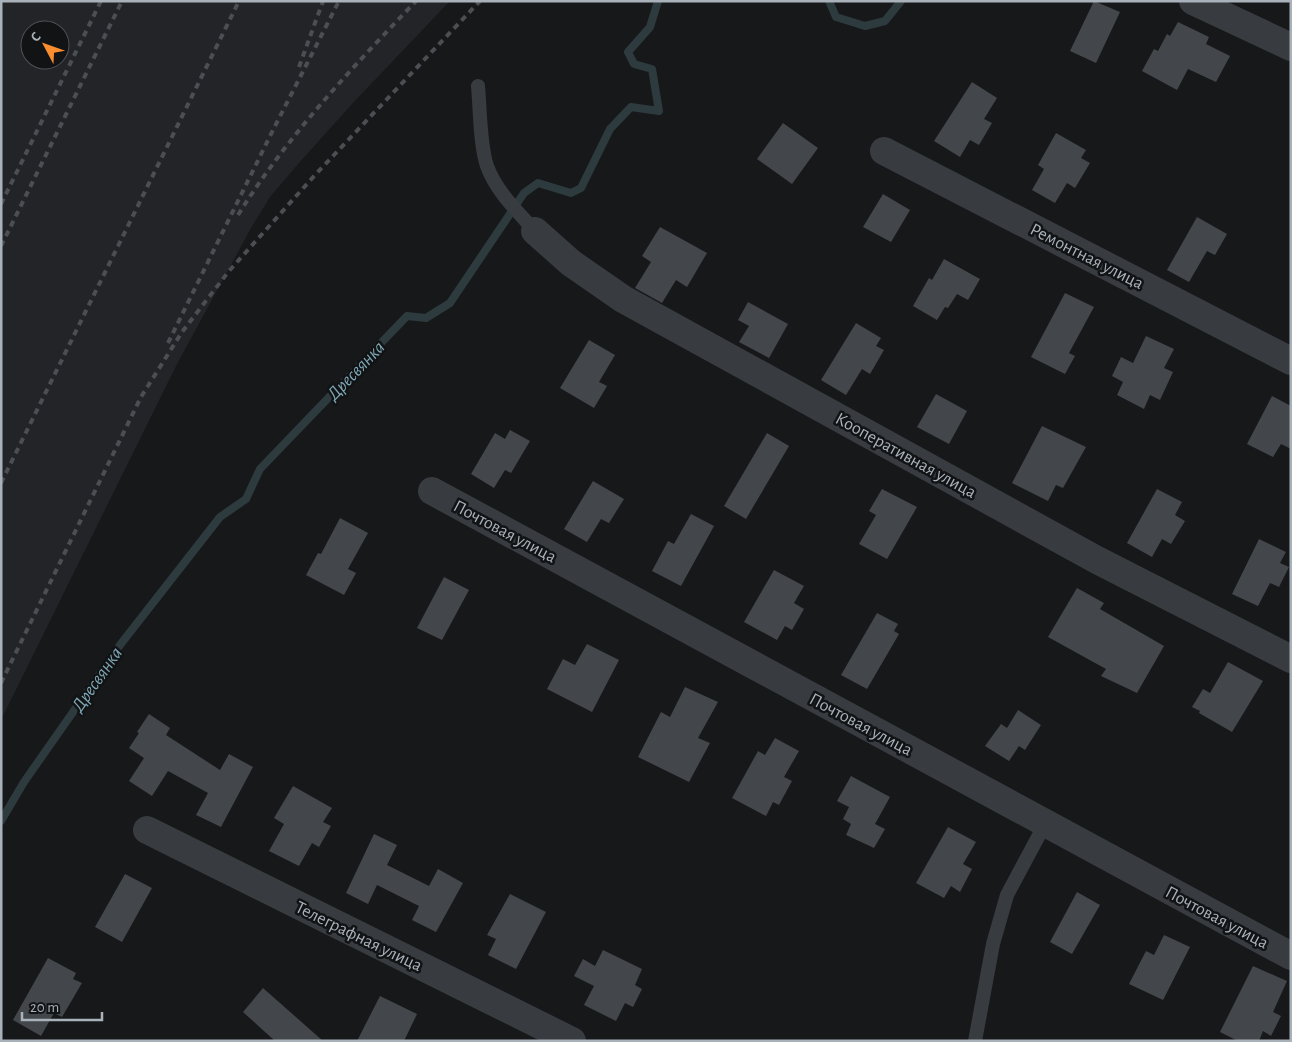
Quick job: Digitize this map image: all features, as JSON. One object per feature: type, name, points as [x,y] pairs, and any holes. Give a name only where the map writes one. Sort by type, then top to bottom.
[{"type":"street","points":[[1193,1],[1291,47]]},
{"type":"street","name":"Ремонтная улица","points":[[884,151],[1291,361]]},
{"type":"street","name":"Кооперативная улица","points":[[535,231],[571,263],[623,299],[1097,560],[1291,659]]},
{"type":"street","name":"Почтовая улица","points":[[432,491],[1291,956]]},
{"type":"street","name":"Телеграфная улица","points":[[147,830],[572,1041]]},
{"type":"lane","points":[[478,86],[487,165],[496,184],[506,198],[535,231]]},
{"type":"lane","points":[[975,1041],[993,944],[1007,895],[1045,824]]},
{"type":"shaded area","points":[[1,1],[450,1],[352,104],[270,197],[251,228],[177,364],[1,720]]},
{"type":"building","points":[[1094,1],[1120,12],[1096,63],[1070,51]]},
{"type":"building","points":[[1178,22],[1209,37],[1206,44],[1230,56],[1216,82],[1188,69],[1177,90],[1142,71],[1154,49],[1158,51],[1167,34],[1170,36]]},
{"type":"building","points":[[972,82],[997,98],[984,119],[992,123],[979,145],[970,140],[960,157],[934,141]]},
{"type":"building","points":[[783,123],[818,148],[792,184],[757,159]]},
{"type":"building","points":[[1056,133],[1086,150],[1081,158],[1090,163],[1075,188],[1067,183],[1055,203],[1032,190],[1044,169],[1038,165]]},
{"type":"building","points":[[883,194],[910,210],[891,242],[863,227]]},
{"type":"building","points":[[1197,217],[1227,234],[1215,255],[1207,251],[1189,282],[1167,270]]},
{"type":"building","points":[[660,227],[707,253],[687,287],[676,280],[662,303],[635,288],[651,262],[642,256]]},
{"type":"building","points":[[944,259],[980,279],[968,300],[957,294],[948,308],[945,307],[937,320],[913,306],[929,278],[932,280]]},
{"type":"building","points":[[1065,293],[1094,307],[1069,353],[1075,356],[1065,374],[1031,357]]},
{"type":"building","points":[[748,302],[788,324],[769,358],[739,342],[749,326],[738,320]]},
{"type":"building","points":[[856,323],[881,338],[876,346],[884,350],[870,374],[862,369],[846,395],[821,380]]},
{"type":"building","points":[[1146,336],[1174,349],[1164,368],[1173,372],[1160,400],[1150,395],[1144,409],[1117,395],[1123,382],[1112,376],[1121,357],[1133,363]]},
{"type":"building","points":[[589,340],[615,355],[599,382],[607,386],[594,408],[560,388]]},
{"type":"building","points":[[936,394],[967,411],[949,444],[917,427]]},
{"type":"building","points":[[1272,396],[1291,406],[1291,449],[1281,444],[1273,457],[1247,444]]},
{"type":"building","points":[[1042,426],[1086,447],[1063,488],[1056,485],[1048,501],[1012,483]]},
{"type":"building","points":[[510,430],[530,441],[511,473],[505,470],[494,488],[471,474],[495,433],[505,439]]},
{"type":"building","points":[[767,433],[789,446],[746,519],[724,506]]},
{"type":"building","points":[[593,481],[624,499],[609,523],[601,519],[587,542],[564,529]]},
{"type":"building","points":[[882,489],[917,507],[887,559],[859,544],[876,515],[869,511]]},
{"type":"building","points":[[1157,489],[1182,502],[1175,515],[1185,521],[1171,544],[1162,539],[1152,557],[1127,543]]},
{"type":"building","points":[[691,514],[714,526],[681,586],[652,571],[668,541],[674,544]]},
{"type":"building","points":[[340,518],[368,533],[348,569],[356,573],[344,595],[306,575],[318,553],[321,554]]},
{"type":"building","points":[[1259,539],[1286,552],[1280,563],[1289,567],[1279,587],[1270,583],[1258,606],[1232,594]]},
{"type":"building","points":[[774,570],[804,586],[794,603],[804,609],[792,630],[785,626],[777,640],[744,622]]},
{"type":"building","points":[[444,577],[469,590],[442,640],[417,628]]},
{"type":"building","points":[[1077,588],[1104,603],[1100,609],[1164,646],[1137,693],[1101,676],[1106,669],[1048,637]]},
{"type":"building","points":[[877,613],[898,624],[894,631],[899,634],[867,689],[841,675]]},
{"type":"building","points":[[587,644],[619,660],[592,712],[547,689],[563,659],[575,665]]},
{"type":"building","points":[[1228,662],[1263,681],[1232,732],[1192,707],[1203,689],[1210,693]]},
{"type":"building","points":[[685,687],[718,702],[698,738],[710,743],[689,782],[638,757],[661,712],[670,717]]},
{"type":"building","points":[[1018,710],[1041,725],[1025,750],[1019,746],[1009,761],[985,746],[1001,724],[1007,728]]},
{"type":"building","points":[[149,714],[170,728],[166,735],[220,770],[229,754],[253,767],[221,827],[196,815],[208,793],[168,771],[152,796],[129,781],[144,758],[129,748]]},
{"type":"building","points":[[775,738],[799,751],[784,777],[792,781],[779,805],[773,802],[766,816],[732,798],[758,751],[765,755]]},
{"type":"building","points":[[851,776],[890,797],[875,824],[885,829],[874,848],[846,835],[851,824],[843,819],[849,807],[837,801]]},
{"type":"building","points":[[293,786],[332,808],[323,822],[331,826],[319,847],[312,843],[299,866],[269,851],[284,824],[274,818]]},
{"type":"building","points":[[948,827],[976,842],[963,864],[972,869],[960,892],[951,886],[944,898],[916,883]]},
{"type":"building","points":[[374,834],[397,845],[387,865],[429,886],[438,869],[463,883],[436,932],[412,920],[419,906],[377,885],[368,904],[346,893]]},
{"type":"building","points":[[125,874],[152,888],[122,942],[95,927]]},
{"type":"building","points":[[1077,892],[1100,905],[1072,954],[1050,942]]},
{"type":"building","points":[[510,894],[546,912],[516,969],[488,955],[496,939],[487,935]]},
{"type":"building","points":[[1164,935],[1190,947],[1163,1000],[1129,984],[1146,951],[1154,955]]},
{"type":"building","points":[[603,950],[642,969],[635,985],[642,989],[633,1007],[625,1003],[616,1021],[584,1005],[594,986],[574,976],[583,959],[595,966]]},
{"type":"building","points":[[48,958],[76,973],[73,979],[82,983],[62,1017],[54,1013],[41,1036],[13,1020]]},
{"type":"building","points":[[1253,966],[1287,981],[1273,1012],[1281,1016],[1271,1036],[1263,1031],[1259,1041],[1238,1041],[1220,1032]]},
{"type":"building","points":[[263,988],[323,1041],[275,1041],[243,1012]]},
{"type":"building","points":[[380,996],[417,1014],[404,1041],[357,1041]]},
{"type":"waterway","name":"Дресвянка","points":[[1,821],[24,782],[120,645],[220,517],[246,499],[260,469],[407,316],[426,318],[450,303],[524,193],[538,183],[571,193],[581,188],[610,129],[631,107],[659,111],[652,69],[634,64],[628,52],[650,27],[658,1]]},
{"type":"waterway","name":"Дресвянка","points":[[829,1],[836,17],[865,26],[885,21],[901,1]]},
{"type":"railway","points":[[1,204],[101,1]]},
{"type":"railway","points":[[1,246],[122,1]]},
{"type":"railway","points":[[1,483],[239,1]]},
{"type":"railway","points":[[299,67],[323,1]]},
{"type":"railway","points":[[168,343],[339,1]]},
{"type":"railway","points":[[238,215],[299,130],[345,77],[416,1]]},
{"type":"railway","points":[[1,683],[141,397],[182,332],[229,271],[315,175],[480,1]]}]
